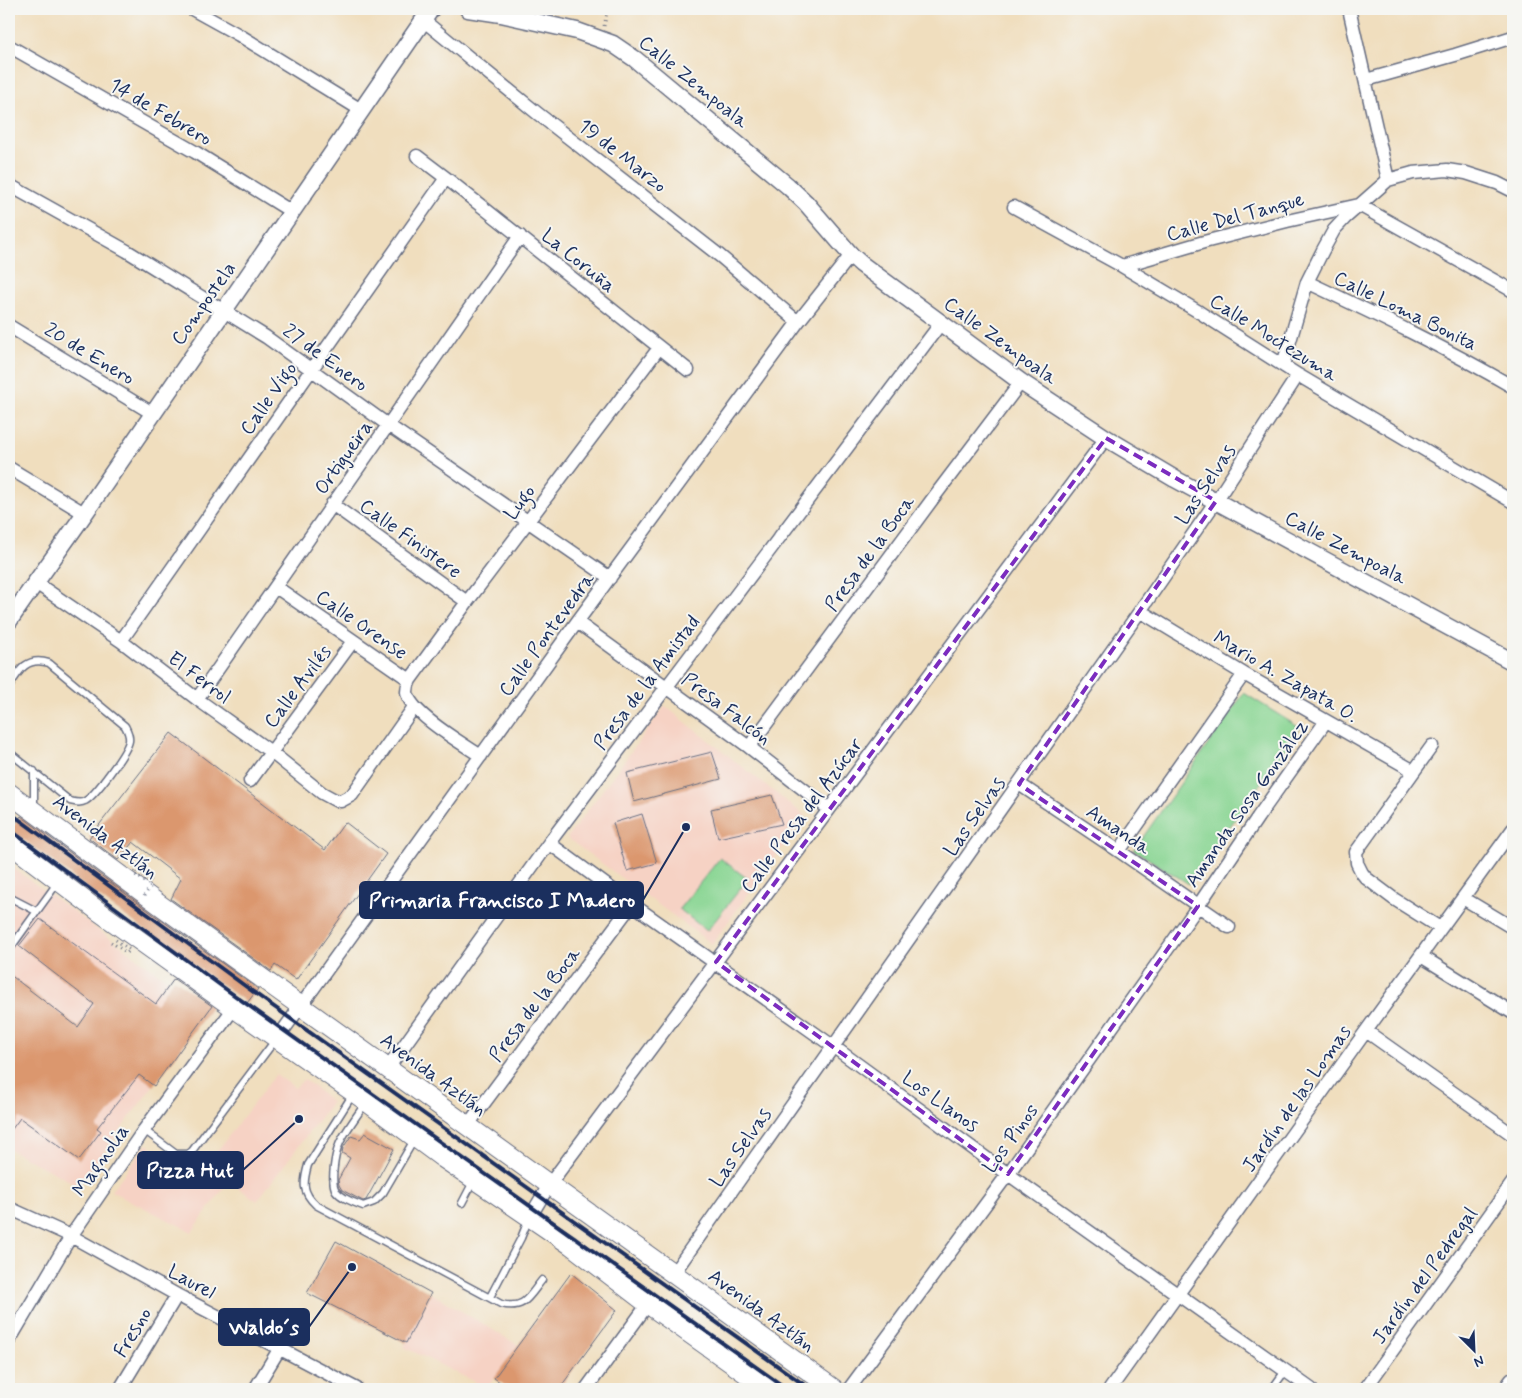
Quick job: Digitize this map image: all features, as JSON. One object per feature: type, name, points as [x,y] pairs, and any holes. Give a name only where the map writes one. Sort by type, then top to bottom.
[{"type":"main road","name":"Avenida Aztlán","points":[[9,793],[160,905],[834,1389]]},
{"type":"main road","points":[[9,842],[59,881],[276,1039],[571,1245],[648,1304],[768,1389]]},
{"type":"street","points":[[192,9],[239,35],[361,110]]},
{"type":"street","name":"Calle Zempoala","points":[[468,9],[501,14],[577,31],[613,44],[635,59],[788,186],[806,203],[850,255],[873,274],[1021,382],[1106,438],[1216,501],[1513,662]]},
{"type":"street","points":[[1349,9],[1388,180]]},
{"type":"street","name":"Compostela","points":[[10,616],[36,583],[427,15]]},
{"type":"street","name":"19 de Marzo","points":[[427,15],[537,113],[720,256],[798,322]]},
{"type":"street","points":[[1366,80],[1455,56],[1513,37]]},
{"type":"street","name":"14 de Febrero","points":[[9,46],[195,152],[292,212]]},
{"type":"street","name":"La Coruña","points":[[417,156],[688,370]]},
{"type":"street","points":[[1283,365],[1307,282],[1334,230],[1388,180],[1414,173],[1447,170],[1466,173],[1497,183],[1513,191]]},
{"type":"street","name":"Calle Vigo","points":[[122,641],[446,178]]},
{"type":"street","name":"27 de Enero","points":[[9,185],[126,251],[266,337],[388,425],[610,578]]},
{"type":"street","points":[[1359,205],[1513,291]]},
{"type":"street","name":"Calle Del Tanque","points":[[1122,266],[1277,223],[1359,205]]},
{"type":"street","name":"Calle Moctezuma","points":[[1014,207],[1122,266],[1298,375],[1513,502]]},
{"type":"street","name":"Ortigueira","points":[[198,699],[520,236]]},
{"type":"street","name":"Calle Pontevedra","points":[[276,1039],[576,622],[798,322],[850,255]]},
{"type":"street","name":"Calle Loma Bonita","points":[[1307,282],[1463,358],[1513,387]]},
{"type":"street","name":"Presa de la Amistad","points":[[388,1068],[549,843],[941,323]]},
{"type":"street","name":"20 de Enero","points":[[9,326],[152,413]]},
{"type":"street","name":"Lugo","points":[[410,680],[660,348]]},
{"type":"street","name":"Las Selvas","points":[[673,1274],[1140,611],[1216,501],[1298,375]]},
{"type":"street","name":"Presa de la Boca","points":[[749,747],[1021,382]]},
{"type":"street","name":"Calle Presa del Azúcar","points":[[530,1217],[549,1185],[1106,438]]},
{"type":"street","points":[[9,468],[84,513]]},
{"type":"street","name":"Calle Finistere","points":[[332,504],[467,602]]},
{"type":"street","name":"El Ferrol","points":[[36,583],[122,641],[322,793],[335,800],[341,801],[352,795],[414,707]]},
{"type":"street","name":"Calle Orense","points":[[276,587],[410,680],[407,692],[414,707]]},
{"type":"street","name":"Mario A. Zapata O.","points":[[1140,611],[1244,674],[1414,771]]},
{"type":"street","name":"Presa Falcón","points":[[576,622],[749,747],[829,809]]},
{"type":"street","name":"Calle Avilés","points":[[250,782],[270,752],[353,642]]},
{"type":"street","points":[[1119,850],[1244,674]]},
{"type":"street","points":[[414,707],[432,723],[480,756]]},
{"type":"street","name":"Amanda Sosa González","points":[[1198,906],[1258,816],[1326,721]]},
{"type":"street","points":[[1432,746],[1356,852],[1355,858],[1356,863],[1366,878],[1394,899],[1440,928]]},
{"type":"street","name":"Amanda","points":[[1019,784],[1119,850],[1229,927]]},
{"type":"street","name":"Jardín de las Lomas","points":[[1110,1389],[1513,829]]},
{"type":"street","name":"Los Llanos","points":[[549,843],[1008,1174],[1311,1389]]},
{"type":"street","points":[[1463,898],[1513,928]]},
{"type":"street","name":"Presa de la Boca","points":[[467,1126],[632,904]]},
{"type":"street","name":"Los Pinos","points":[[849,1389],[1008,1174],[1198,906]]},
{"type":"street","points":[[1421,956],[1513,1013]]},
{"type":"street","name":"Magnolia","points":[[9,1341],[71,1236],[144,1130],[234,1008]]},
{"type":"street","points":[[1366,1031],[1513,1135]]},
{"type":"street","name":"Jardín del Pedregal","points":[[1365,1389],[1513,1182]]},
{"type":"street","name":"Laurel","points":[[9,1208],[71,1236],[357,1389]]},
{"type":"street","name":"Fresno","points":[[120,1389],[177,1294]]},
{"type":"street","points":[[586,1389],[648,1304]]},
{"type":"street","points":[[256,1389],[280,1348]]},
{"type":"street","points":[[1508,1389],[1513,1381]]},
{"type":"lane","points":[[9,687],[26,664],[40,660],[49,663],[125,726],[129,741],[121,758],[101,785],[82,803],[70,801],[9,752]]},
{"type":"lane","points":[[34,771],[34,810]]},
{"type":"lane","points":[[9,950],[59,881]]},
{"type":"lane","points":[[9,897],[36,912]]},
{"type":"lane","points":[[144,1130],[176,1154],[188,1154],[276,1039]]},
{"type":"lane","points":[[360,1097],[337,1154],[333,1184],[336,1191],[343,1197],[363,1206],[374,1202],[383,1194],[415,1137]]},
{"type":"lane","points":[[360,1097],[308,1165],[304,1177],[304,1188],[308,1198],[316,1205],[357,1228],[501,1304],[516,1306],[522,1304],[542,1280]]},
{"type":"lane","points":[[462,1204],[475,1179]]},
{"type":"lane","points":[[490,1297],[530,1217]]},
{"type":"lane","points":[[1272,1389],[1285,1371]]},
{"type":"path","points":[[144,896],[151,886],[134,874],[137,870],[153,882]]},
{"type":"path","points":[[111,942],[127,953],[130,950],[113,938]]},
{"type":"highlighted area","points":[[1106,438],[1216,501],[1019,784],[1198,906],[1008,1174],[716,962]]},
{"type":"shaded area","points":[[665,706],[805,816],[712,944],[567,838]]},
{"type":"shaded area","points":[[9,865],[209,1010],[79,1186],[9,1149]]},
{"type":"shaded area","points":[[276,1074],[295,1088],[304,1079],[332,1102],[257,1201],[229,1181],[192,1232],[111,1191],[147,1144],[195,1180]]},
{"type":"shaded area","points":[[431,1293],[518,1345],[487,1388],[404,1347]]},
{"type":"green space","points":[[1244,693],[1300,728],[1189,884],[1134,850]]},
{"type":"green space","points":[[720,858],[748,879],[707,931],[679,909]]},
{"type":"building","points":[[171,733],[325,850],[345,822],[386,854],[296,980],[275,965],[271,971],[171,899],[181,879],[133,842],[118,860],[89,838]]},
{"type":"building","points":[[712,752],[721,779],[634,802],[627,773]]},
{"type":"building","points":[[772,795],[782,824],[718,838],[711,809]]},
{"type":"building","points":[[642,814],[657,863],[627,871],[613,823]]},
{"type":"building","points":[[21,816],[258,989],[247,1003],[104,901],[16,834],[9,832]]},
{"type":"building","points":[[40,919],[156,1004],[174,979],[212,1006],[154,1086],[139,1075],[97,1128],[101,1131],[79,1160],[20,1118],[9,1133],[9,974],[78,1027],[94,1004],[19,946]]},
{"type":"building","points":[[365,1133],[394,1149],[366,1200],[363,1201],[342,1190],[338,1180],[350,1158],[342,1153],[343,1148],[351,1136],[360,1139]]},
{"type":"building","points":[[336,1241],[431,1293],[406,1343],[307,1293]]},
{"type":"building","points":[[571,1273],[617,1310],[559,1389],[510,1389],[494,1378]]},
{"type":"railway","points":[[9,812],[256,994],[810,1389]]},
{"type":"railway","points":[[9,829],[220,985],[787,1389]]},
{"type":"place","name":"Primaria Francisco I Madero","points":[[686,827]]},
{"type":"place","name":"Pizza Hut","points":[[299,1119]]},
{"type":"place","name":"Waldo´s","points":[[352,1267]]}]
